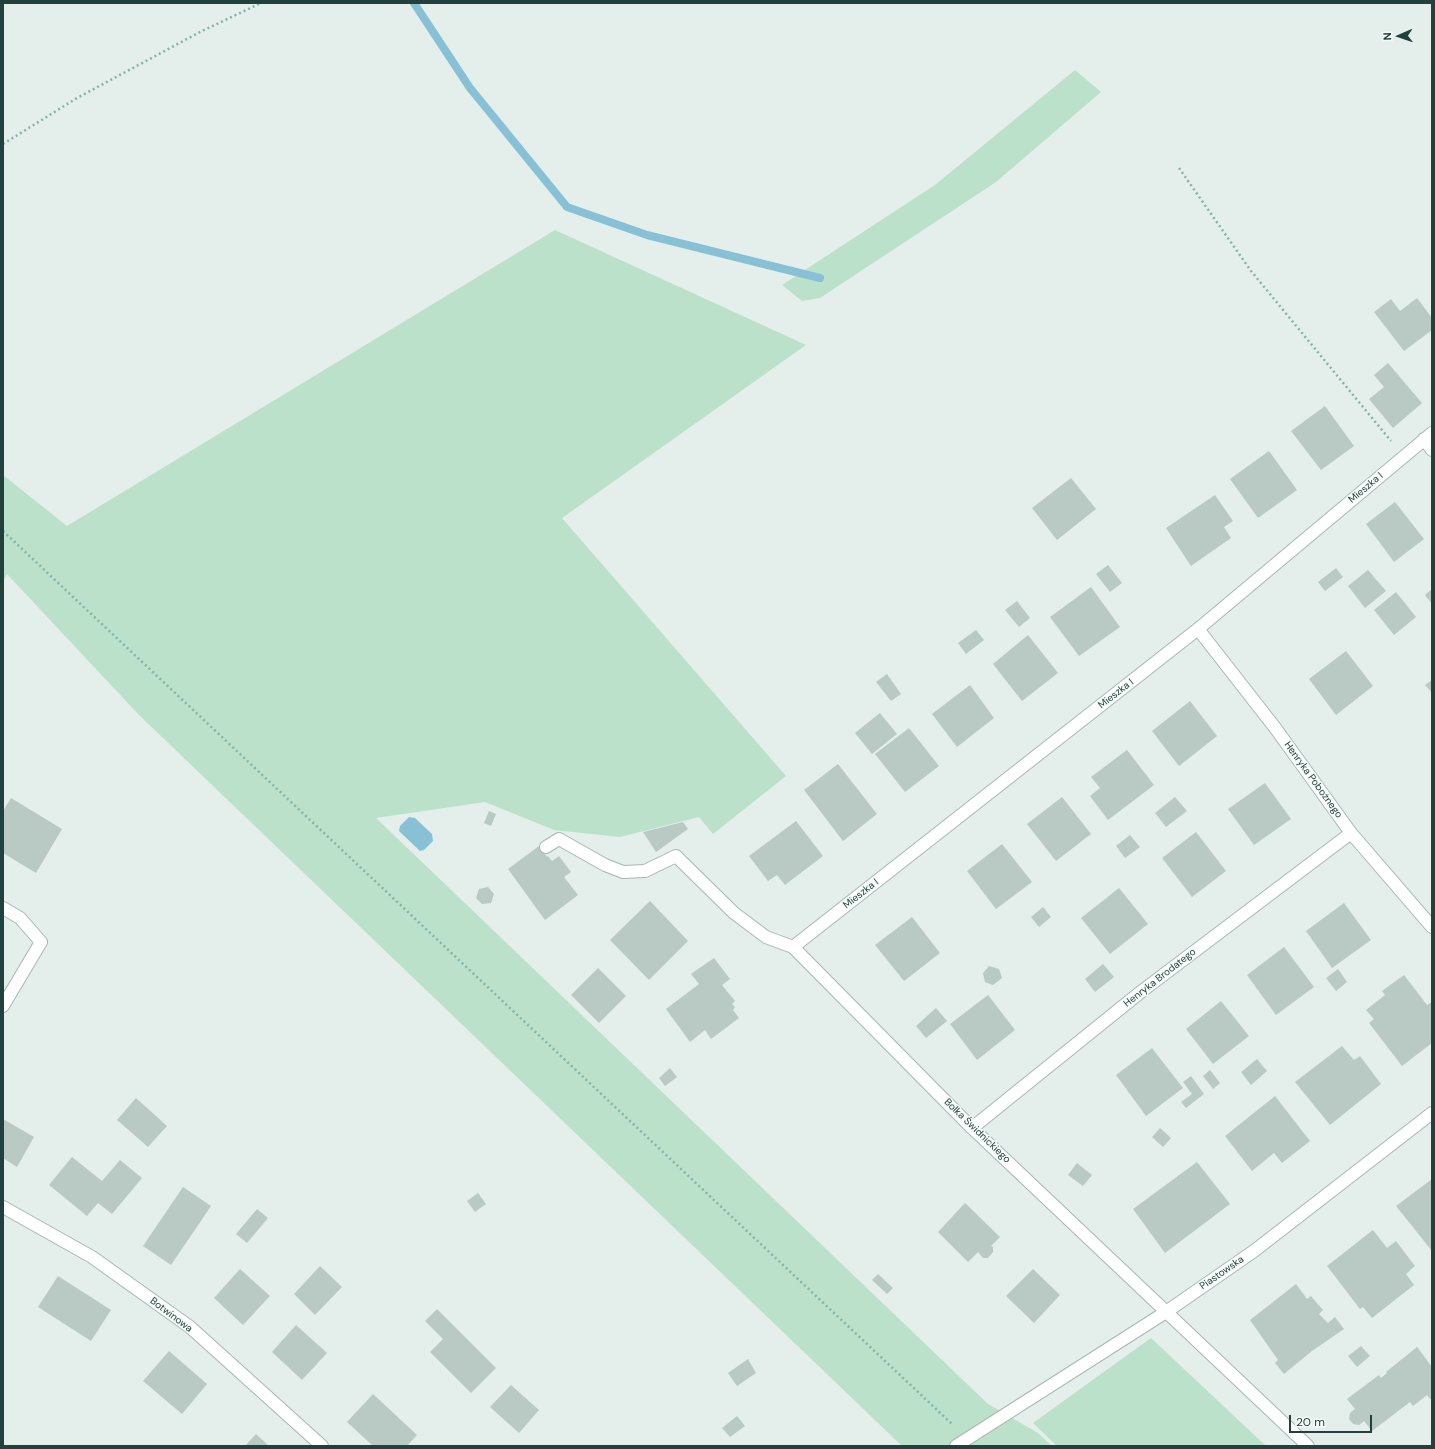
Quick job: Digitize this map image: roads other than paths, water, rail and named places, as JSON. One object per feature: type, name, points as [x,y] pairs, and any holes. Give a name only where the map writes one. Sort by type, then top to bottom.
[{"type":"street","points":[[1428,436],[1432,450]]},
{"type":"street","name":"Mieszka I","points":[[793,946],[1198,629],[1428,436]]},
{"type":"street","name":"Henryka Pobożnego","points":[[1198,629],[1276,729],[1351,833],[1432,927]]},
{"type":"street","name":"Henryka Brodatego","points":[[972,1128],[1142,991],[1351,833]]},
{"type":"street","points":[[546,847],[559,838],[605,864],[623,872],[645,870],[676,856],[734,913],[766,937],[793,946]]},
{"type":"street","points":[[3,908],[20,918],[41,942],[3,1006]]},
{"type":"street","name":"Bolka Świdnickiego","points":[[793,946],[972,1128],[1308,1446]]},
{"type":"street","name":"Piastowska","points":[[956,1446],[1166,1312],[1254,1251],[1432,1113]]},
{"type":"street","name":"Botwinowa","points":[[3,1208],[92,1257],[190,1327],[322,1446]]},
{"type":"water","points":[[409,817],[415,818],[432,834],[433,841],[424,850],[420,851],[399,831],[400,826]]},
{"type":"waterway","points":[[414,3],[470,88],[567,207],[647,235],[820,278]]}]
